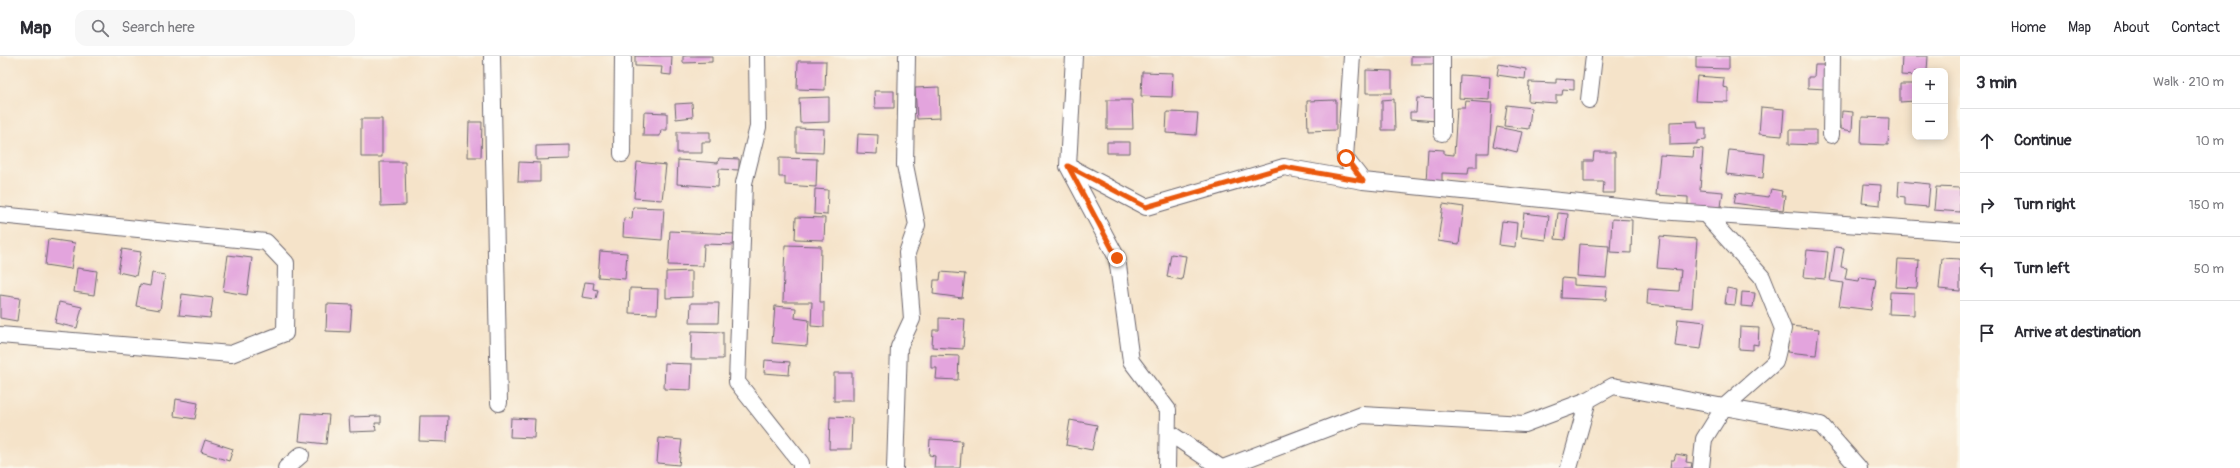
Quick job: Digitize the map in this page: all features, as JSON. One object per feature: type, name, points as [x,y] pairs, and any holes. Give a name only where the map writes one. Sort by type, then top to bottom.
[{"type":"street","points":[[492,56],[499,403]]},
{"type":"street","points":[[622,154],[623,56]]},
{"type":"street","points":[[757,56],[758,127],[744,184],[737,382],[801,463],[801,468]]},
{"type":"street","points":[[895,468],[899,347],[912,319],[907,253],[917,225],[905,165],[907,56]]},
{"type":"street","points":[[1074,56],[1068,166],[1117,258],[1131,361],[1168,410],[1167,468]]},
{"type":"street","points":[[1352,56],[1346,158],[1363,181]]},
{"type":"street","points":[[1442,56],[1442,133]]},
{"type":"street","points":[[1589,100],[1594,56]]},
{"type":"street","points":[[1831,136],[1832,56]]},
{"type":"street","points":[[1068,166],[1146,207],[1284,167],[1363,181],[1705,214],[1960,232]]},
{"type":"street","points":[[1701,468],[1704,439],[1724,407],[1775,362],[1783,329],[1762,277],[1705,214]]},
{"type":"street","points":[[0,216],[266,242],[286,263],[285,333],[231,354],[0,335]]},
{"type":"street","points":[[1168,432],[1223,468],[1362,415],[1524,424],[1588,400],[1613,386],[1821,425],[1859,468]]},
{"type":"street","points":[[1569,468],[1588,400]]},
{"type":"street","points":[[286,468],[301,455]]},
{"type":"building","points":[[635,56],[672,56],[671,75],[661,74],[662,67],[635,66]]},
{"type":"building","points":[[683,56],[712,56],[712,62],[683,63]]},
{"type":"building","points":[[1411,56],[1436,56],[1436,64],[1411,64]]},
{"type":"building","points":[[1696,56],[1729,56],[1729,69],[1696,68]]},
{"type":"building","points":[[1902,56],[1928,56],[1927,68],[1912,68],[1912,76],[1901,75]]},
{"type":"building","points":[[798,61],[826,61],[825,90],[797,89]]},
{"type":"building","points":[[1499,64],[1526,69],[1525,79],[1497,75]]},
{"type":"building","points":[[1815,65],[1826,65],[1826,89],[1808,88],[1808,77],[1814,77]]},
{"type":"building","points":[[1366,70],[1392,71],[1392,93],[1366,93]]},
{"type":"building","points":[[1142,72],[1173,73],[1172,97],[1141,96]]},
{"type":"building","points":[[1460,75],[1490,77],[1489,100],[1459,98]]},
{"type":"building","points":[[1697,76],[1724,78],[1723,87],[1728,88],[1728,102],[1695,101]]},
{"type":"building","points":[[1556,79],[1574,80],[1574,90],[1563,89],[1562,95],[1556,95],[1556,103],[1528,101],[1529,82],[1556,83]]},
{"type":"building","points":[[1900,84],[1912,84],[1912,101],[1900,102]]},
{"type":"building","points":[[939,87],[940,118],[917,119],[915,88]]},
{"type":"building","points":[[874,91],[894,91],[894,108],[875,108]]},
{"type":"building","points":[[829,97],[829,122],[800,123],[799,98]]},
{"type":"building","points":[[1417,98],[1438,99],[1437,121],[1410,119],[1410,112],[1416,112]]},
{"type":"building","points":[[1394,99],[1395,130],[1382,130],[1382,100]]},
{"type":"building","points":[[1107,100],[1132,100],[1133,129],[1107,129]]},
{"type":"building","points":[[1336,100],[1336,130],[1308,131],[1307,101]]},
{"type":"building","points":[[1466,101],[1492,103],[1489,153],[1477,153],[1477,167],[1469,167],[1468,174],[1442,173],[1442,182],[1426,182],[1428,149],[1444,150],[1444,154],[1454,155],[1457,108],[1465,108]]},
{"type":"building","points":[[692,103],[693,117],[676,119],[675,104]]},
{"type":"building","points":[[1507,105],[1531,108],[1529,129],[1504,126]]},
{"type":"building","points":[[1761,107],[1784,109],[1782,136],[1759,134]]},
{"type":"building","points":[[1842,111],[1853,112],[1852,131],[1841,129]]},
{"type":"building","points":[[644,112],[667,113],[667,130],[661,130],[660,136],[643,136]]},
{"type":"building","points":[[1167,112],[1198,113],[1196,135],[1166,133]]},
{"type":"building","points":[[1862,117],[1889,118],[1888,145],[1861,144]]},
{"type":"building","points":[[361,119],[382,119],[382,157],[361,157]]},
{"type":"building","points":[[1697,121],[1698,128],[1706,128],[1706,140],[1697,141],[1697,144],[1670,145],[1670,122]]},
{"type":"building","points":[[469,122],[482,122],[481,157],[468,157]]},
{"type":"building","points":[[1497,127],[1522,132],[1517,152],[1493,146]]},
{"type":"building","points":[[796,128],[824,129],[823,153],[796,152]]},
{"type":"building","points":[[1789,130],[1816,130],[1816,145],[1789,144]]},
{"type":"building","points":[[677,132],[710,132],[710,142],[702,142],[702,153],[677,153]]},
{"type":"building","points":[[858,134],[878,135],[877,154],[857,153]]},
{"type":"building","points":[[1107,142],[1130,142],[1130,153],[1107,153]]},
{"type":"building","points":[[570,145],[570,159],[536,160],[536,146]]},
{"type":"building","points":[[1694,148],[1703,149],[1700,190],[1723,192],[1721,207],[1688,205],[1688,197],[1656,195],[1660,155],[1693,157]]},
{"type":"building","points":[[1729,150],[1765,154],[1763,178],[1726,174]]},
{"type":"building","points":[[1594,152],[1615,152],[1615,193],[1603,193],[1604,182],[1584,182],[1584,161],[1593,161]]},
{"type":"building","points":[[719,158],[739,159],[739,170],[719,169],[718,187],[677,184],[678,160],[718,163]]},
{"type":"building","points":[[779,158],[817,159],[816,187],[785,185],[785,177],[779,177]]},
{"type":"building","points":[[380,162],[405,162],[406,205],[381,206]]},
{"type":"building","points":[[519,162],[540,163],[540,182],[518,182]]},
{"type":"building","points":[[637,162],[666,165],[662,200],[634,198]]},
{"type":"building","points":[[1899,181],[1930,184],[1928,207],[1905,205],[1905,197],[1898,196]]},
{"type":"building","points":[[1864,184],[1881,185],[1880,205],[1862,203]]},
{"type":"building","points":[[1936,187],[1960,188],[1960,212],[1934,210]]},
{"type":"building","points":[[815,189],[828,190],[827,215],[814,214]]},
{"type":"building","points":[[1771,189],[1782,191],[1781,196],[1785,196],[1783,210],[1734,203],[1736,193],[1769,197]]},
{"type":"building","points":[[1443,204],[1464,207],[1459,244],[1438,241]]},
{"type":"building","points":[[633,207],[664,208],[662,240],[623,237],[624,218],[632,219]]},
{"type":"building","points":[[1524,213],[1549,216],[1546,240],[1521,237]]},
{"type":"building","points":[[1558,213],[1568,214],[1565,240],[1555,239]]},
{"type":"building","points":[[796,217],[825,218],[824,240],[795,239]]},
{"type":"building","points":[[1612,219],[1632,220],[1631,253],[1610,252]]},
{"type":"building","points":[[1502,221],[1517,223],[1515,247],[1499,245]]},
{"type":"building","points":[[670,231],[735,234],[735,245],[704,244],[703,266],[668,265]]},
{"type":"building","points":[[1660,236],[1697,239],[1692,308],[1647,304],[1648,289],[1679,291],[1681,270],[1657,268]]},
{"type":"building","points":[[48,239],[75,243],[71,269],[45,265]]},
{"type":"building","points":[[1579,244],[1609,246],[1606,278],[1577,276]]},
{"type":"building","points":[[785,245],[821,246],[820,302],[824,302],[824,327],[811,326],[812,302],[783,302]]},
{"type":"building","points":[[1835,247],[1844,248],[1841,267],[1847,268],[1845,279],[1859,281],[1860,277],[1876,279],[1871,310],[1839,306],[1843,283],[1830,281]]},
{"type":"building","points":[[122,249],[141,252],[136,276],[118,272]]},
{"type":"building","points":[[1807,250],[1828,252],[1825,279],[1804,277]]},
{"type":"building","points":[[600,251],[627,253],[625,279],[598,277]]},
{"type":"building","points":[[1171,254],[1186,256],[1182,280],[1167,277]]},
{"type":"building","points":[[228,255],[252,258],[247,295],[223,291]]},
{"type":"building","points":[[1942,258],[1960,259],[1960,291],[1939,289]]},
{"type":"building","points":[[1898,259],[1919,260],[1917,288],[1896,287]]},
{"type":"building","points":[[77,268],[97,271],[94,295],[74,292]]},
{"type":"building","points":[[692,271],[692,297],[666,298],[666,272]]},
{"type":"building","points":[[941,272],[965,274],[962,298],[933,294],[934,280],[940,280]]},
{"type":"building","points":[[152,273],[165,275],[160,310],[136,306],[140,284],[150,286]]},
{"type":"building","points":[[1562,278],[1574,279],[1574,285],[1607,287],[1606,300],[1561,298]]},
{"type":"building","points":[[585,282],[594,283],[593,289],[598,290],[596,299],[582,297]]},
{"type":"building","points":[[630,288],[658,289],[657,314],[629,313]]},
{"type":"building","points":[[1727,288],[1737,290],[1735,305],[1725,304]]},
{"type":"building","points":[[1742,292],[1755,293],[1753,307],[1741,306]]},
{"type":"building","points":[[1890,292],[1914,293],[1914,315],[1889,314]]},
{"type":"building","points":[[182,294],[213,298],[210,318],[179,315]]},
{"type":"building","points":[[0,295],[20,298],[17,321],[0,318]]},
{"type":"building","points":[[59,302],[82,307],[77,328],[55,323]]},
{"type":"building","points":[[691,303],[719,303],[718,323],[690,323]]},
{"type":"building","points":[[327,304],[352,305],[350,332],[326,331]]},
{"type":"building","points":[[775,306],[796,308],[795,318],[809,320],[807,346],[772,343]]},
{"type":"building","points":[[939,318],[965,319],[963,349],[932,347],[933,330],[939,330]]},
{"type":"building","points":[[1678,319],[1705,322],[1701,349],[1675,346]]},
{"type":"building","points":[[1790,326],[1819,329],[1816,355],[1787,352]]},
{"type":"building","points":[[1740,327],[1759,328],[1758,345],[1753,344],[1753,350],[1739,349]]},
{"type":"building","points":[[692,331],[723,332],[723,359],[691,359]]},
{"type":"building","points":[[931,355],[959,356],[958,380],[936,379],[937,368],[931,368]]},
{"type":"building","points":[[765,360],[790,362],[789,375],[764,373]]},
{"type":"building","points":[[665,363],[692,364],[691,390],[664,389]]},
{"type":"building","points":[[834,373],[852,373],[852,401],[834,401]]},
{"type":"building","points":[[176,399],[198,403],[195,419],[174,416]]},
{"type":"building","points":[[302,413],[329,415],[326,444],[299,441]]},
{"type":"building","points":[[381,416],[381,423],[375,423],[376,431],[350,432],[349,417]]},
{"type":"building","points":[[420,416],[448,416],[447,442],[419,441]]},
{"type":"building","points":[[830,417],[852,418],[851,449],[829,449]]},
{"type":"building","points":[[511,418],[535,419],[534,438],[510,437]]},
{"type":"building","points":[[1070,420],[1097,425],[1092,450],[1066,445]]},
{"type":"building","points":[[659,438],[682,440],[679,465],[657,463]]},
{"type":"building","points":[[930,439],[962,441],[960,468],[934,468],[935,456],[929,455]]},
{"type":"building","points":[[205,440],[233,449],[229,461],[201,452]]},
{"type":"building","points":[[1676,454],[1687,456],[1686,462],[1692,463],[1691,468],[1670,468],[1671,460],[1674,460]]},
{"type":"route","points":[[1117,258],[1068,166],[1146,207],[1284,167],[1363,181],[1346,158]]}]
